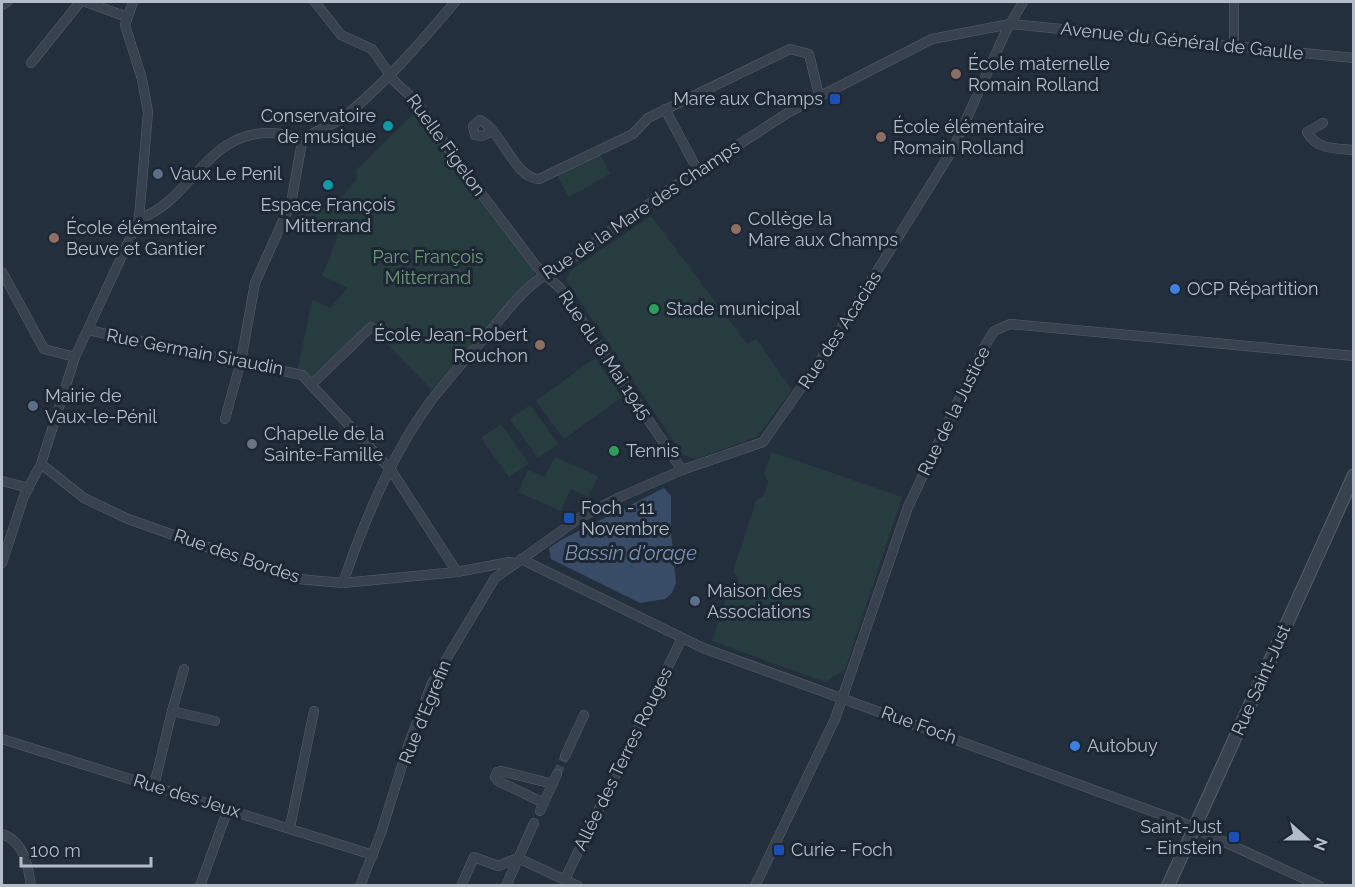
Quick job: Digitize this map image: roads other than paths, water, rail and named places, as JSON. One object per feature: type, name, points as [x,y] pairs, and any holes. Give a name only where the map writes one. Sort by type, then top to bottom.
[{"type":"street","points":[[2,5],[7,2]]},
{"type":"street","points":[[31,63],[80,2]]},
{"type":"street","points":[[86,2],[127,16]]},
{"type":"street","points":[[2,563],[15,519],[41,464],[75,357],[139,219],[148,112],[142,79],[126,30],[127,16],[133,2]]},
{"type":"street","name":"Ruelle Figelon","points":[[315,2],[341,35],[372,49],[417,102],[456,160],[536,266],[545,273]]},
{"type":"street","points":[[225,419],[241,361],[255,283],[291,202],[302,142],[308,136],[344,117],[391,74],[455,2]]},
{"type":"street","name":"Rue des Acacias","points":[[763,442],[837,337],[953,149],[1010,24],[1023,2]]},
{"type":"street","points":[[1234,2],[1234,46]]},
{"type":"street","name":"Avenue du Général de Gaulle","points":[[1010,24],[1353,58]]},
{"type":"street","name":"Rue de la Mare des Champs","points":[[343,583],[360,534],[391,470],[428,405],[513,303],[545,273],[557,269],[698,171],[819,95],[862,77],[932,39],[1010,24]]},
{"type":"street","points":[[493,131],[524,174],[531,179],[539,179],[633,134],[648,118],[665,109],[790,49],[809,54],[819,95]]},
{"type":"street","points":[[665,109],[698,171]]},
{"type":"street","points":[[1323,123],[1306,132],[1311,140],[1323,147],[1353,150]]},
{"type":"street","points":[[139,219],[157,210],[216,152],[234,139],[253,134],[289,134],[302,142]]},
{"type":"street","points":[[2,272],[44,349],[75,357]]},
{"type":"street","name":"Rue du 8 Mai 1945","points":[[545,273],[560,288],[682,470]]},
{"type":"street","name":"Rue de la Justice","points":[[754,885],[843,698],[908,507],[982,349],[998,328],[1010,324],[1353,356]]},
{"type":"street","points":[[312,384],[371,327]]},
{"type":"street","name":"Rue Germain Siraudin","points":[[88,330],[292,371],[302,375],[391,470],[457,572]]},
{"type":"street","name":"Rue d'Egrefin","points":[[360,885],[373,855],[409,743],[432,683],[495,578],[581,517],[682,470],[763,442]]},
{"type":"street","name":"Rue des Bordes","points":[[41,464],[76,494],[128,519],[287,576],[343,583],[457,572],[521,559]]},
{"type":"street","name":"Rue Saint-Just","points":[[1168,885],[1353,475]]},
{"type":"street","points":[[2,481],[28,488]]},
{"type":"street","name":"Rue Foch","points":[[521,559],[682,638],[1194,827],[1320,885]]},
{"type":"street","name":"Allée des Terres Rouges","points":[[565,879],[682,638]]},
{"type":"street","points":[[154,786],[184,669]]},
{"type":"street","points":[[172,711],[215,721]]},
{"type":"street","points":[[290,827],[314,711]]},
{"type":"street","points":[[565,756],[584,715]]},
{"type":"street","name":"Rue des Jeux","points":[[2,739],[290,827],[373,855]]},
{"type":"street","points":[[553,784],[501,771],[497,772],[495,777],[542,807],[553,784],[557,774]]},
{"type":"street","points":[[200,885],[228,809]]},
{"type":"street","points":[[506,885],[534,824]]},
{"type":"street","points":[[2,834],[15,841],[29,867],[31,885]]},
{"type":"street","points":[[461,885],[474,857],[498,866],[518,858],[578,885]]},
{"type":"water","name":"Bassin d'orage","points":[[664,488],[671,496],[671,533],[676,583],[672,593],[665,599],[640,603],[551,559],[549,548],[561,540]]},
{"type":"tunnel","points":[[557,774],[565,756]]},
{"type":"place","name":"École maternelle Romain Rolland","points":[[956,74]]},
{"type":"place","name":"Mare aux Champs","points":[[835,99]]},
{"type":"place","name":"Conservatoire de musique","points":[[388,126]]},
{"type":"place","name":"École élémentaire Romain Rolland","points":[[881,137]]},
{"type":"place","name":"Vaux Le Penil","points":[[158,174]]},
{"type":"place","name":"Espace François Mitterrand","points":[[328,185]]},
{"type":"place","name":"Collège la Mare aux Champs","points":[[736,229]]},
{"type":"place","name":"École élémentaire Beuve et Gantier","points":[[54,238]]},
{"type":"place","name":"OCP Répartition","points":[[1175,289]]},
{"type":"place","name":"Stade municipal","points":[[654,309]]},
{"type":"place","name":"École Jean-Robert Rouchon","points":[[540,345]]},
{"type":"place","name":"Mairie de Vaux-le-Pénil","points":[[33,406]]},
{"type":"place","name":"Chapelle de la Sainte-Famille","points":[[252,444]]},
{"type":"place","name":"Tennis","points":[[614,451]]},
{"type":"place","name":"Foch - 11 Novembre","points":[[569,518]]},
{"type":"place","name":"Maison des Associations","points":[[695,601]]},
{"type":"place","name":"Autobuy","points":[[1075,746]]},
{"type":"place","name":"Saint-Just - Einstein","points":[[1234,837]]},
{"type":"place","name":"Curie - Foch","points":[[779,850]]},
{"type":"park label","name":"Parc François Mitterrand","points":[[428,267]]}]
